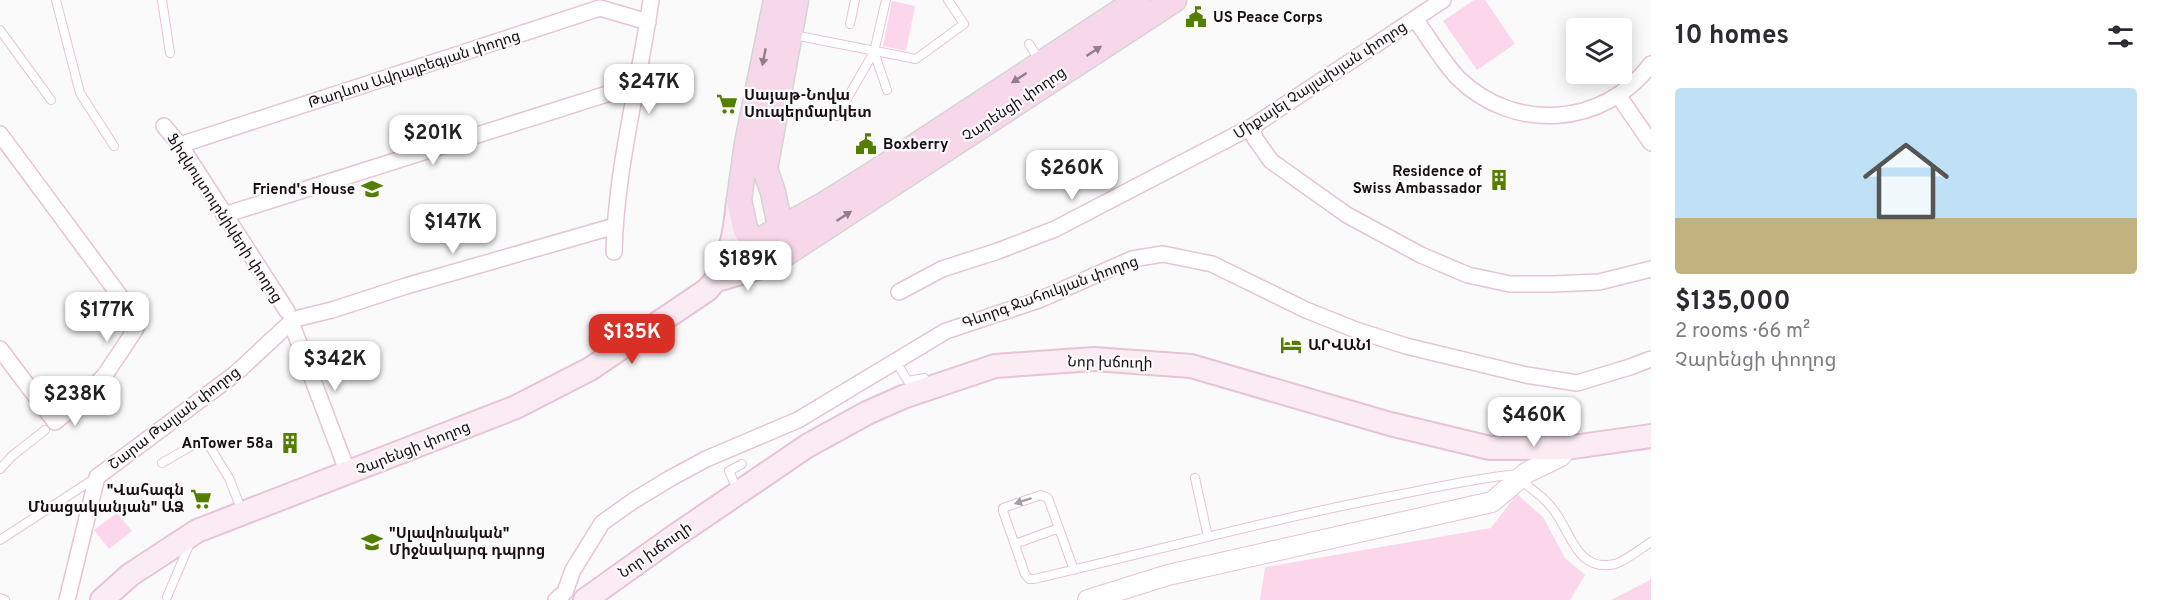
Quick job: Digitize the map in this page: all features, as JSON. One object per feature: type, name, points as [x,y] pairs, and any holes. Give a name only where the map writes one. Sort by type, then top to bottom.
[{"type":"main road","points":[[728,257],[747,143],[776,0]]},
{"type":"main road","points":[[795,248],[780,227],[765,169],[796,0]]},
{"type":"main road","name":"Չարենցի փողոց","points":[[102,600],[148,562],[197,531],[516,406],[590,369],[707,290],[717,280],[728,257],[870,176],[1035,54],[1138,0]]},
{"type":"main road","name":"Չարենցի փողոց","points":[[717,280],[768,265],[1174,0]]},
{"type":"main road","points":[[738,200],[747,214],[757,222],[763,222],[771,214],[773,195]]},
{"type":"main road","points":[[773,195],[796,206],[816,207]]},
{"type":"main road","points":[[738,200],[745,228],[768,265]]},
{"type":"main road","name":"Նոր խճուղի","points":[[585,600],[807,446],[867,413],[995,366],[1094,359],[1191,366],[1390,424],[1490,448],[1566,448],[1651,436]]},
{"type":"street","points":[[614,252],[615,226],[651,0]]},
{"type":"street","name":"Միքայել Չայլախյան փողոց","points":[[898,292],[942,269],[998,251],[1054,229],[1254,126],[1443,0]]},
{"type":"street","name":"Թադևոս Ավդալբեգյան փողոց","points":[[180,145],[600,8],[648,22]]},
{"type":"street","name":"Միքայել Չայլախյան փողոց","points":[[1415,19],[1458,78],[1491,102],[1513,112],[1535,116],[1561,116],[1591,109],[1618,95],[1651,64]]},
{"type":"street","points":[[224,215],[607,94],[637,92]]},
{"type":"street","points":[[1618,95],[1651,143]]},
{"type":"street","name":"Ֆիզկուլտուրնիկերի փողոց","points":[[164,126],[180,145],[292,317],[348,473]]},
{"type":"street","points":[[1254,126],[1254,137],[1271,161],[1347,215],[1421,255],[1468,275],[1510,284],[1553,284],[1599,282],[1651,269]]},
{"type":"street","points":[[0,134],[138,322],[105,375],[55,422],[0,349]]},
{"type":"street","name":"Շարա Թալյան փողոց","points":[[67,600],[97,477],[235,374],[292,317],[615,226]]},
{"type":"street","name":"Գևորգ Ջահուկյան փողոց","points":[[556,600],[565,592],[573,570],[602,523],[633,501],[706,459],[798,420],[946,331],[1039,300],[1132,260],[1163,254],[1212,264],[1306,310],[1356,330],[1406,346],[1526,375],[1577,383],[1630,368],[1651,358]]},
{"type":"street","points":[[1088,600],[1168,575],[1492,502],[1523,477],[1561,456],[1566,448]]},
{"type":"lane","points":[[57,0],[80,93],[114,146]]},
{"type":"lane","points":[[162,0],[170,53]]},
{"type":"lane","points":[[850,24],[855,0]]},
{"type":"lane","points":[[837,116],[874,52],[886,0]]},
{"type":"lane","points":[[790,34],[916,59],[964,24],[948,0]]},
{"type":"lane","points":[[0,30],[51,100]]},
{"type":"lane","points":[[874,52],[887,90]]},
{"type":"lane","points":[[896,362],[908,381],[924,378]]},
{"type":"lane","points":[[0,469],[12,456],[45,430]]},
{"type":"lane","points":[[162,464],[192,445],[208,444],[229,477],[242,513]]},
{"type":"lane","points":[[739,493],[729,471],[742,464]]},
{"type":"lane","points":[[0,540],[97,477]]},
{"type":"lane","points":[[1074,570],[1048,498],[1041,495],[1003,508],[1025,574],[1029,579],[1074,570],[1336,506],[1491,477],[1523,477],[1557,514],[1579,555],[1598,564],[1616,564],[1651,542]]},
{"type":"lane","points":[[1195,478],[1208,537]]},
{"type":"lane","points":[[1015,544],[1059,528]]},
{"type":"lane","points":[[167,597],[184,555],[197,531]]},
{"type":"lane","points":[[0,598],[5,600]]},
{"type":"shaded area","points":[[1474,0],[1485,0],[1515,44],[1477,70],[1443,21]]},
{"type":"shaded area","points":[[892,1],[915,6],[906,51],[883,46]]},
{"type":"shaded area","points":[[1517,494],[1543,517],[1565,558],[1585,575],[1570,600],[1260,600],[1265,567],[1491,528]]},
{"type":"shaded area","points":[[117,513],[132,531],[109,549],[94,530]]},
{"type":"shaded area","points":[[1651,578],[1651,600],[1611,600],[1648,581]]},
{"type":"place","name":"US Peace Corps","points":[[1196,17]]},
{"type":"place","name":"Սայաթ-Նովա Սուպերմարկետ","points":[[727,104]]},
{"type":"place","name":"Boxberry","points":[[866,144]]},
{"type":"place","name":"Residence of Swiss Ambassador","points":[[1499,180]]},
{"type":"place","name":"Friend's House","points":[[372,189]]},
{"type":"place","name":"ԱՐՎԱՆ1","points":[[1291,345]]},
{"type":"place","name":"AnTower 58a","points":[[290,443]]},
{"type":"place","name":"\"Վահագն Մնացականյան\" ԱՁ","points":[[201,499]]},
{"type":"place","name":"\"Սլավոնական\" Միջնակարգ դպրոց","points":[[372,542]]}]
